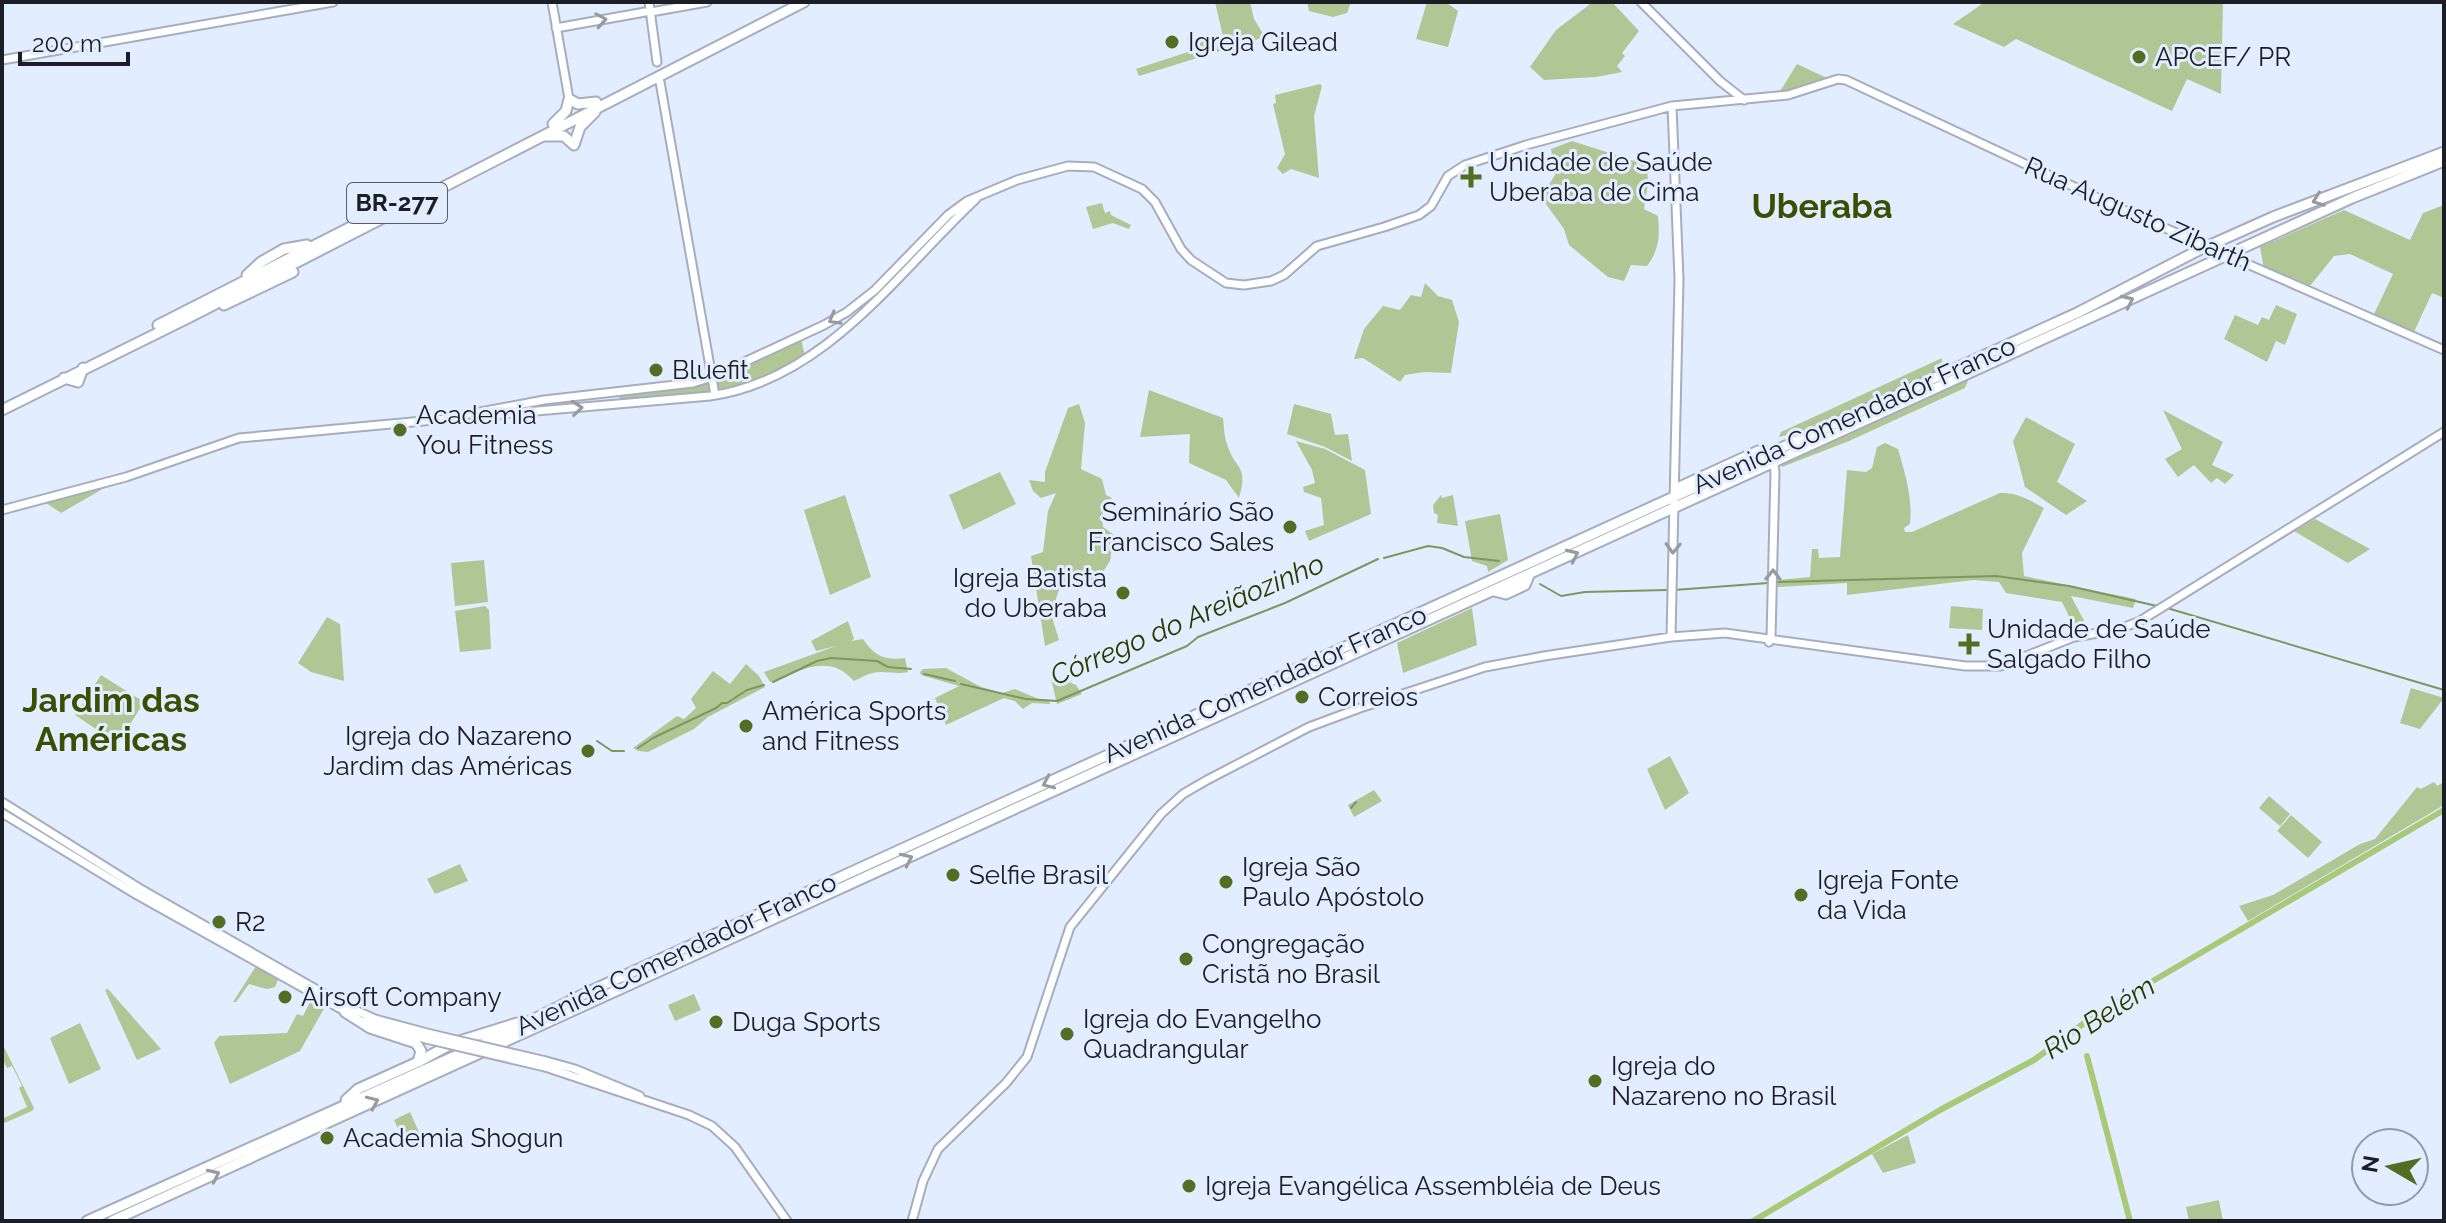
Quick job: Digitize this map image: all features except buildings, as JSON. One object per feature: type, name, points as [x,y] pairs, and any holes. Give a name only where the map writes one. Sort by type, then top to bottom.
[{"type":"highway","name":"BR-277","points":[[2,407],[64,378],[78,382],[83,368],[188,318],[793,2]]},
{"type":"highway","name":"BR-277","points":[[2,407],[218,295],[273,255],[329,237],[804,2]]},
{"type":"highway","points":[[553,124],[566,111],[569,99],[578,104],[601,103]]},
{"type":"highway","points":[[538,137],[575,133],[601,103]]},
{"type":"highway","name":"Avenida Comendador Franco","points":[[90,1220],[126,1209],[480,1054],[497,1051],[532,1036],[637,982],[1545,562],[1675,492],[1769,453],[2077,313],[2208,246],[2273,217],[2444,152]]},
{"type":"highway","name":"Avenida Comendador Franco","points":[[1411,624],[1494,591],[1506,594],[1525,585],[1529,575],[1545,562],[1630,529],[2376,187],[2444,161]]},
{"type":"highway","points":[[2273,217],[2282,222],[2281,231]]},
{"type":"highway","points":[[2159,270],[2156,278],[2163,285]]},
{"type":"highway","points":[[188,318],[225,305],[293,272]]},
{"type":"highway","points":[[1892,397],[1896,401],[1894,408]]},
{"type":"highway","points":[[1628,518],[1633,523],[1630,529]]},
{"type":"highway","name":"Avenida Comendador Franco","points":[[140,1203],[341,1105],[535,1019],[594,989],[999,805],[1267,689]]},
{"type":"highway","points":[[999,805],[1003,811],[1001,816]]},
{"type":"highway","points":[[843,876],[841,884],[847,886]]},
{"type":"highway","points":[[345,1012],[370,1028],[416,1043],[421,1051],[418,1062]]},
{"type":"highway","points":[[341,1105],[358,1089],[465,1038],[535,1019]]},
{"type":"highway","points":[[480,1054],[512,1060]]},
{"type":"highway","name":"Avenida Comendador Franco","points":[[112,1221],[126,1209]]},
{"type":"main road","points":[[2,60],[333,2]]},
{"type":"main road","points":[[552,2],[569,99]]},
{"type":"main road","points":[[648,2],[657,62]]},
{"type":"main road","points":[[556,28],[707,2]]},
{"type":"main road","points":[[1641,2],[1744,100]]},
{"type":"main road","name":"Rua Augusto Zibarth","points":[[1760,97],[1788,95],[1833,80],[1846,80],[2117,207],[2444,350]]},
{"type":"main road","points":[[660,82],[715,395]]},
{"type":"main road","points":[[1732,90],[1760,97]]},
{"type":"main road","points":[[1732,90],[1733,101]]},
{"type":"main road","points":[[443,419],[544,400],[693,383],[712,377],[847,312],[875,290],[957,207],[1017,180],[1068,166],[1094,167],[1142,189],[1152,198],[1181,249],[1196,264],[1226,283],[1253,284],[1284,275],[1317,246],[1419,215],[1431,206],[1448,176],[1465,165],[1526,145],[1672,106],[1760,97]]},
{"type":"main road","points":[[1671,637],[1679,279],[1672,106]]},
{"type":"main road","points":[[2,510],[120,479],[210,446],[253,436],[715,395],[763,384],[826,345],[978,197]]},
{"type":"main road","points":[[912,1221],[923,1181],[938,1149],[1006,1083],[1027,1057],[1070,927],[1140,838],[1183,794],[1309,727],[1485,667],[1671,637],[1721,634],[1989,668],[2014,662],[2074,637],[2117,630],[2140,621],[2444,432]]},
{"type":"main road","name":"Avenida Comendador Franco","points":[[1675,492],[1758,450],[1769,453]]},
{"type":"main road","points":[[1769,453],[1775,463],[1770,640]]},
{"type":"main road","points":[[2,802],[165,908],[350,1008],[427,1036]]},
{"type":"main road","points":[[2,813],[345,1012],[381,1027],[575,1069],[695,1117],[724,1134],[787,1221]]},
{"type":"green space","points":[[1215,2],[1250,2],[1254,19],[1265,37],[1139,76],[1136,69],[1188,52],[1187,37],[1205,38],[1209,45],[1224,41]]},
{"type":"green space","points":[[1307,2],[1351,2],[1347,13],[1333,17],[1309,11]]},
{"type":"green space","points":[[1427,2],[1445,3],[1458,11],[1448,47],[1416,39]]},
{"type":"green space","points":[[1593,2],[1612,2],[1639,31],[1622,53],[1625,56],[1617,66],[1622,72],[1544,80],[1530,67],[1556,30]]},
{"type":"green space","name":"APCEF/ PR","points":[[1985,2],[2223,2],[2221,94],[2187,79],[2172,111],[2016,39],[2004,47],[1953,24]]},
{"type":"green space","points":[[1797,64],[1829,79],[1779,93]]},
{"type":"green space","points":[[1320,84],[1314,116],[1319,178],[1291,169],[1283,174],[1277,168],[1285,154],[1273,104],[1276,103],[1275,95]]},
{"type":"green space","points":[[1572,141],[1647,165],[1644,209],[1658,216],[1658,242],[1647,266],[1631,265],[1624,281],[1608,277],[1569,245],[1564,229],[1541,197],[1555,175],[1551,149]]},
{"type":"green space","points":[[1102,203],[1105,213],[1110,211],[1111,215],[1131,225],[1129,229],[1113,223],[1093,229],[1086,207]]},
{"type":"green space","points":[[2444,205],[2444,298],[2432,293],[2414,332],[2374,314],[2393,274],[2350,254],[2334,256],[2310,286],[2264,269],[2260,247],[2344,210],[2410,240],[2423,213]]},
{"type":"green space","points":[[1425,283],[1438,296],[1452,300],[1459,322],[1451,373],[1405,375],[1400,382],[1363,358],[1354,359],[1364,329],[1383,306],[1400,310],[1411,295],[1421,297]]},
{"type":"green space","points":[[2276,305],[2297,314],[2285,345],[2276,341],[2267,362],[2224,339],[2235,315],[2258,325],[2262,317],[2269,320]]},
{"type":"green space","points":[[801,338],[805,357],[763,381],[718,393],[716,379]]},
{"type":"green space","points":[[1942,358],[1939,370],[1804,431],[1779,437],[1781,432]]},
{"type":"green space","points":[[1970,376],[1965,388],[1849,441],[1782,467],[1780,463]]},
{"type":"green space","points":[[710,381],[711,392],[620,401],[619,394]]},
{"type":"green space","points":[[1149,390],[1223,418],[1230,453],[1242,473],[1239,498],[1226,480],[1189,463],[1190,434],[1140,437]]},
{"type":"green space","points":[[1079,404],[1085,423],[1081,469],[1102,479],[1106,495],[1112,498],[1102,515],[1103,527],[1114,535],[1110,561],[1097,581],[1061,584],[1051,614],[1059,640],[1045,646],[1031,556],[1043,552],[1048,511],[1056,493],[1041,498],[1033,491],[1029,480],[1045,482],[1045,472],[1068,408]]},
{"type":"green space","points":[[1294,404],[1331,414],[1335,435],[1348,434],[1352,461],[1325,447],[1287,434]]},
{"type":"green space","points":[[2163,410],[2223,442],[2212,465],[2234,475],[2225,484],[2217,478],[2211,483],[2194,465],[2178,477],[2165,459],[2182,449]]},
{"type":"green space","points":[[2026,417],[2075,444],[2057,482],[2087,501],[2066,515],[2025,487],[2013,441]]},
{"type":"green space","points":[[1296,441],[1325,449],[1365,470],[1371,514],[1309,541],[1305,531],[1324,525],[1321,498],[1304,492],[1303,487],[1315,483],[1312,470]]},
{"type":"green space","points":[[1885,443],[1898,449],[1906,477],[1911,515],[1905,532],[1912,532],[2000,493],[2017,495],[2044,508],[2022,553],[2024,576],[2136,599],[2133,608],[2071,596],[2088,628],[2076,631],[2062,602],[2006,593],[1999,582],[1973,580],[1847,595],[1847,583],[1777,587],[1777,580],[1810,577],[1812,549],[1818,549],[1819,558],[1840,557],[1847,470],[1866,472],[1872,468],[1877,447]]},
{"type":"green space","points":[[1000,472],[1016,504],[963,530],[949,495]]},
{"type":"green space","points":[[113,483],[61,513],[43,501]]},
{"type":"green space","points":[[845,495],[871,577],[830,595],[804,510]]},
{"type":"green space","points":[[1441,495],[1442,498],[1453,495],[1458,526],[1437,523],[1438,515],[1434,513],[1433,505]]},
{"type":"green space","points":[[1500,514],[1508,560],[1488,572],[1487,566],[1472,561],[1465,521]]},
{"type":"green space","points":[[2315,519],[2370,549],[2348,563],[2294,531]]},
{"type":"green space","points":[[484,560],[488,602],[455,606],[451,563]]},
{"type":"green space","points":[[485,606],[489,610],[491,649],[460,652],[455,611]]},
{"type":"green space","points":[[1951,606],[1983,609],[1982,630],[1949,628]]},
{"type":"green space","points":[[1472,608],[1477,645],[1403,673],[1397,643]]},
{"type":"green space","points":[[327,617],[340,624],[344,681],[311,672],[298,663]]},
{"type":"green space","points":[[848,621],[854,639],[851,641],[863,639],[881,656],[905,658],[908,672],[873,673],[854,681],[835,667],[814,666],[770,682],[764,672],[836,646],[816,651],[811,641]]},
{"type":"green space","points":[[746,664],[765,687],[648,752],[633,748],[677,716],[684,719],[696,708],[691,699],[713,671],[730,684]]},
{"type":"green space","points":[[946,668],[981,687],[1002,693],[1015,689],[1041,700],[1049,700],[1050,704],[1032,703],[1023,709],[1015,701],[1004,698],[946,725],[935,698],[959,686],[921,675],[920,672],[923,669]]},
{"type":"green space","points":[[1050,674],[1076,685],[1082,694],[1057,704]]},
{"type":"green space","points":[[101,675],[144,702],[118,744],[75,715]]},
{"type":"green space","points":[[2411,688],[2444,698],[2420,729],[2400,723]]},
{"type":"green space","points":[[1670,756],[1689,793],[1665,810],[1647,769]]},
{"type":"green space","points":[[2434,782],[2437,786],[2444,782],[2444,805],[2248,921],[2239,906],[2273,895],[2360,844],[2375,839],[2417,787],[2421,789]]},
{"type":"green space","points":[[1374,790],[1382,801],[1354,817],[1348,805]]},
{"type":"green space","points":[[2269,796],[2290,814],[2280,826],[2259,808]]},
{"type":"green space","points":[[2291,815],[2322,842],[2308,858],[2277,831]]},
{"type":"green space","points":[[460,864],[468,881],[435,894],[427,879]]},
{"type":"green space","points":[[256,966],[278,980],[275,987],[267,989],[249,984],[233,1002]]},
{"type":"green space","points":[[108,989],[161,1049],[137,1060],[105,990]]},
{"type":"green space","points":[[694,994],[701,1010],[675,1021],[668,1005]]},
{"type":"green space","points":[[312,998],[326,1005],[300,1051],[230,1084],[214,1043],[219,1036],[287,1033],[297,1014],[303,1016]]},
{"type":"green space","points":[[80,1023],[101,1069],[69,1084],[50,1038]]},
{"type":"green space","points":[[2,1043],[34,1108],[2,1124],[2,1119],[27,1107],[19,1088],[22,1086],[12,1066],[7,1068],[2,1058]]},
{"type":"green space","points":[[410,1112],[423,1141],[407,1148],[394,1120]]},
{"type":"green space","points":[[1908,1135],[1916,1163],[1883,1173],[1872,1154]]},
{"type":"green space","points":[[2219,1200],[2223,1221],[2189,1221],[2186,1207]]},
{"type":"waterway","name":"Córrego do Areiãozinho","points":[[1384,558],[1428,546],[1464,557],[1499,561]]},
{"type":"waterway","name":"Córrego do Areiãozinho","points":[[961,684],[1026,699],[1057,701],[1187,646],[1198,637],[1285,603],[1378,559]]},
{"type":"waterway","name":"Córrego do Areiãozinho","points":[[1777,582],[1996,576],[2069,586],[2157,606]]},
{"type":"waterway","name":"Córrego do Areiãozinho","points":[[1674,590],[1768,583]]},
{"type":"waterway","name":"Córrego do Areiãozinho","points":[[1540,584],[1561,596],[1585,592],[1667,590]]},
{"type":"waterway","name":"Córrego do Areiãozinho","points":[[2167,608],[2444,690]]},
{"type":"waterway","name":"Córrego do Areiãozinho","points":[[773,682],[817,661],[831,658],[877,661],[888,667],[911,669]]},
{"type":"waterway","name":"Córrego do Areiãozinho","points":[[924,674],[955,681]]},
{"type":"waterway","name":"Córrego do Areiãozinho","points":[[638,748],[747,690],[764,685]]},
{"type":"waterway","name":"Córrego do Areiãozinho","points":[[597,741],[612,751],[624,751]]},
{"type":"waterway","points":[[1351,808],[1356,802]]},
{"type":"waterway","name":"Rio Belém","points":[[1753,1221],[1940,1110],[2034,1060],[2095,1015],[2444,810]]},
{"type":"waterway","points":[[2087,1056],[2130,1221]]},
{"type":"place","name":"Igreja Gilead","points":[[1172,42]]},
{"type":"place","name":"APCEF/ PR","points":[[2139,57]]},
{"type":"place","name":"Unidade de Saúde Uberaba de Cima","points":[[1471,177]]},
{"type":"place","name":"Bluefit","points":[[656,370]]},
{"type":"place","name":"Academia You Fitness","points":[[400,430]]},
{"type":"place","name":"Seminário São Francisco Sales","points":[[1290,527]]},
{"type":"place","name":"Igreja Batista do Uberaba","points":[[1123,593]]},
{"type":"place","name":"Unidade de Saúde Salgado Filho","points":[[1969,644]]},
{"type":"place","name":"Correios","points":[[1302,697]]},
{"type":"place","name":"América Sports and Fitness","points":[[746,726]]},
{"type":"place","name":"Igreja do Nazareno Jardim das Américas","points":[[588,751]]},
{"type":"place","name":"Selfie Brasil","points":[[953,875]]},
{"type":"place","name":"Igreja São Paulo Apóstolo","points":[[1226,882]]},
{"type":"place","name":"Igreja Fonte da Vida","points":[[1801,895]]},
{"type":"place","name":"R2","points":[[219,922]]},
{"type":"place","name":"Congregação Cristã no Brasil","points":[[1186,959]]},
{"type":"place","name":"Airsoft Company","points":[[285,997]]},
{"type":"place","name":"Duga Sports","points":[[716,1022]]},
{"type":"place","name":"Igreja do Evangelho Quadrangular","points":[[1067,1034]]},
{"type":"place","name":"Igreja do Nazareno no Brasil","points":[[1595,1081]]},
{"type":"place","name":"Academia Shogun","points":[[327,1138]]},
{"type":"place","name":"Igreja Evangélica Assembléia de Deus","points":[[1189,1186]]},
{"type":"district","name":"Uberaba","points":[[1822,206]]},
{"type":"district","name":"Jardim das Américas","points":[[111,720]]}]
